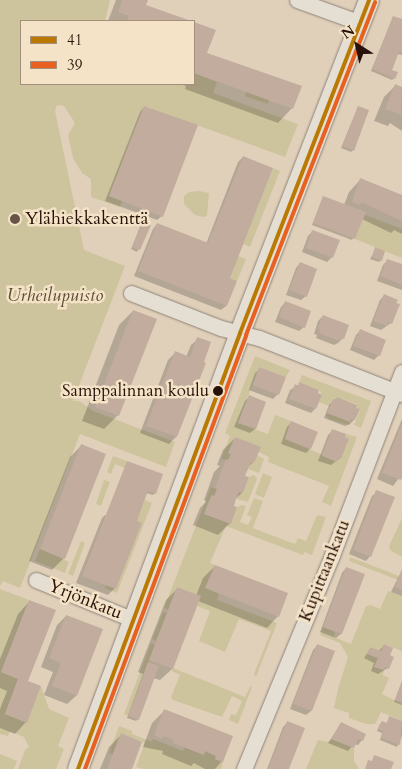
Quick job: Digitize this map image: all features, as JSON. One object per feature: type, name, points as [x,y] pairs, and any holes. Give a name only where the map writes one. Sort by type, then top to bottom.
[{"type":"main road","points":[[78,769],[240,334],[369,0]]},
{"type":"street","points":[[297,0],[361,23]]},
{"type":"street","points":[[131,293],[240,334],[259,338],[398,393]]},
{"type":"street","name":"Kupittaankatu","points":[[244,769],[398,393],[402,372]]},
{"type":"street","name":"Yrjönkatu","points":[[36,580],[134,620]]},
{"type":"green space","name":"Urheilupuisto","points":[[0,0],[110,0],[105,20],[20,20],[20,85],[195,85],[195,73],[217,82],[213,93],[298,124],[285,157],[144,106],[109,196],[122,201],[120,207],[91,197],[91,179],[82,173],[73,158],[68,135],[75,123],[64,106],[57,105],[55,111],[84,250],[125,266],[73,401],[79,401],[93,411],[175,442],[166,467],[80,434],[20,588],[3,581],[0,586]]},
{"type":"green space","points":[[246,92],[269,100],[268,104],[245,96]]},
{"type":"green space","points":[[273,168],[280,171],[250,247],[243,244]]},
{"type":"green space","points":[[189,192],[209,193],[207,216],[203,217],[195,215],[184,204],[184,196]]},
{"type":"green space","points":[[365,215],[402,229],[402,258],[355,239]]},
{"type":"green space","points":[[238,256],[246,259],[237,281],[230,278]]},
{"type":"green space","points":[[255,356],[290,370],[286,377],[259,367],[238,423],[268,434],[275,415],[291,421],[285,439],[337,461],[338,458],[341,459],[349,439],[345,437],[346,434],[357,437],[331,506],[322,502],[329,486],[268,462],[269,457],[258,452],[260,447],[235,437],[228,453],[231,454],[228,460],[221,459],[230,436],[225,433]]},
{"type":"green space","points":[[302,375],[371,401],[361,428],[354,425],[360,410],[356,408],[357,404],[337,397],[336,400],[333,399],[330,406],[319,402],[322,395],[319,390],[299,382]]},
{"type":"green space","points":[[327,413],[350,422],[349,425],[329,419],[326,416]]},
{"type":"green space","points":[[257,455],[264,459],[259,473],[248,469],[251,462],[254,463]]},
{"type":"green space","points":[[113,456],[127,461],[125,468],[115,464],[111,474],[107,472]]},
{"type":"green space","points":[[263,473],[272,477],[264,498],[255,494]]},
{"type":"green space","points":[[254,475],[257,479],[248,502],[236,499],[239,492],[243,493],[249,477]]},
{"type":"green space","points":[[104,480],[110,482],[101,506],[96,504]]},
{"type":"green space","points":[[211,487],[217,489],[214,496],[211,495],[204,513],[231,524],[237,507],[246,506],[240,522],[248,525],[252,517],[247,515],[254,498],[263,501],[253,528],[295,544],[298,538],[306,541],[317,515],[326,517],[312,555],[305,552],[303,555],[226,526],[210,563],[215,565],[206,588],[219,594],[217,600],[277,623],[256,677],[254,674],[271,631],[239,619],[225,652],[199,641],[210,611],[197,606],[201,596],[177,587],[168,610],[164,608]]},
{"type":"green space","points":[[145,500],[152,503],[117,593],[105,588],[106,585],[116,589],[142,523],[137,521]]},
{"type":"green space","points":[[402,518],[402,557],[390,550],[389,546]]},
{"type":"green space","points":[[81,541],[85,543],[73,576],[68,574]]},
{"type":"green space","points":[[40,549],[69,562],[65,573],[35,561]]},
{"type":"green space","points":[[350,557],[399,576],[398,580],[349,561]]},
{"type":"green space","points":[[0,589],[29,600],[1,672],[18,679],[5,714],[27,722],[41,686],[49,709],[69,718],[58,746],[64,749],[56,769],[18,769],[25,750],[29,747],[24,737],[10,731],[8,736],[0,734]]},
{"type":"green space","points":[[388,591],[402,596],[402,651],[384,644],[381,651],[370,647],[368,654],[378,658],[375,667],[384,670],[383,675],[389,678],[382,694],[402,704],[402,721],[381,712],[375,724],[366,724],[349,718],[349,713],[334,708],[348,657],[340,643],[320,635],[323,627],[335,632],[334,637],[351,644],[366,606],[371,605],[380,609]]},
{"type":"green space","points":[[163,612],[167,613],[156,641],[152,639]]},
{"type":"green space","points":[[151,643],[155,645],[128,716],[124,714]]},
{"type":"green space","points":[[173,668],[245,697],[250,687],[252,687],[238,724],[229,720],[231,714],[236,715],[242,701],[232,696],[222,717],[173,700],[171,697],[180,675],[172,671]]},
{"type":"green space","points":[[119,726],[132,731],[132,734],[152,742],[153,739],[183,751],[184,747],[204,754],[205,751],[216,756],[215,759],[223,762],[221,769],[143,769],[136,767],[145,743],[121,733],[113,754],[109,753]]},
{"type":"green space","points":[[331,739],[354,748],[354,761],[359,769],[306,769],[318,740],[328,742]]},
{"type":"green space","points":[[0,754],[17,761],[14,769],[0,769]]},
{"type":"building","points":[[122,0],[148,0],[146,5],[188,20],[127,20],[129,16],[118,12]]},
{"type":"building","points":[[393,16],[402,19],[402,53],[399,52],[392,70],[398,72],[395,79],[372,69]]},
{"type":"building","points":[[195,22],[216,30],[207,53],[302,86],[293,109],[195,73]]},
{"type":"building","points":[[395,84],[402,87],[401,115],[385,109]]},
{"type":"building","points":[[144,106],[198,125],[163,217],[109,196]]},
{"type":"building","points":[[358,106],[369,110],[354,151],[342,146]]},
{"type":"building","points":[[243,156],[273,168],[230,278],[237,281],[227,306],[138,271],[157,223],[208,243]]},
{"type":"building","points":[[360,178],[402,195],[402,221],[361,202],[360,205],[352,202]]},
{"type":"building","points":[[323,196],[366,212],[355,239],[313,223]]},
{"type":"building","points":[[142,221],[151,225],[140,250],[132,247]]},
{"type":"building","points":[[312,230],[340,240],[333,258],[306,248]]},
{"type":"building","points":[[375,247],[385,251],[382,261],[372,257]]},
{"type":"building","points":[[387,259],[402,264],[402,285],[380,276]]},
{"type":"building","points":[[300,262],[317,269],[307,297],[289,290]]},
{"type":"building","points":[[384,294],[398,300],[396,303],[400,304],[392,324],[388,322],[387,326],[373,321]]},
{"type":"building","points":[[285,301],[311,311],[305,328],[279,317]]},
{"type":"building","points":[[133,310],[157,319],[119,416],[95,407]]},
{"type":"building","points":[[323,315],[349,325],[344,339],[340,338],[339,341],[319,333],[320,330],[317,329]]},
{"type":"building","points":[[360,329],[386,340],[380,356],[353,346]]},
{"type":"building","points":[[197,337],[211,342],[204,362],[206,363],[177,437],[146,426],[175,351],[190,357]]},
{"type":"building","points":[[259,367],[286,377],[279,395],[253,385]]},
{"type":"building","points":[[299,382],[319,390],[318,393],[322,395],[316,409],[289,399],[295,384],[298,386]]},
{"type":"building","points":[[249,395],[266,402],[256,429],[238,423]]},
{"type":"building","points":[[337,397],[357,405],[356,408],[360,409],[355,420],[351,419],[350,422],[327,413],[333,399],[336,400]]},
{"type":"building","points":[[291,421],[318,432],[311,449],[285,439]]},
{"type":"building","points":[[402,423],[402,477],[401,480],[382,473]]},
{"type":"building","points":[[332,429],[346,434],[345,437],[349,439],[341,459],[338,458],[337,462],[322,456]]},
{"type":"building","points":[[235,437],[261,447],[254,463],[251,462],[245,476],[249,477],[243,493],[239,492],[236,499],[234,506],[237,507],[231,524],[204,514],[212,495],[214,496],[217,489],[215,488],[226,459],[228,460],[231,454],[228,453]]},
{"type":"building","points":[[81,444],[106,454],[65,559],[40,549]]},
{"type":"building","points":[[127,461],[163,474],[156,494],[148,491],[137,521],[142,523],[116,589],[82,576]]},
{"type":"building","points":[[376,490],[395,497],[371,557],[353,550]]},
{"type":"building","points":[[215,565],[288,593],[279,617],[205,588]]},
{"type":"building","points":[[346,567],[365,574],[342,634],[323,627]]},
{"type":"building","points":[[402,569],[402,590],[395,587]]},
{"type":"building","points":[[177,587],[201,596],[173,669],[149,660]]},
{"type":"building","points":[[29,600],[56,610],[28,681],[41,686],[27,723],[5,714],[18,679],[1,672]]},
{"type":"building","points":[[66,615],[103,629],[77,696],[52,686],[61,663],[49,658]]},
{"type":"building","points":[[317,644],[335,651],[312,711],[293,704]]},
{"type":"building","points":[[384,644],[393,648],[390,655],[394,657],[389,669],[385,667],[384,670],[374,667],[378,658],[367,654],[370,647],[381,651]]},
{"type":"building","points":[[148,662],[159,666],[139,720],[128,716]]},
{"type":"building","points":[[402,682],[402,702],[395,700]]},
{"type":"building","points":[[164,709],[233,736],[223,762],[215,759],[216,756],[205,751],[204,755],[173,743],[174,740],[164,736],[162,739],[154,735]]},
{"type":"building","points":[[389,716],[402,721],[400,745],[381,738],[383,731],[378,729],[382,721],[387,723]]},
{"type":"building","points":[[287,721],[305,728],[289,769],[268,769]]},
{"type":"building","points":[[341,722],[366,734],[363,741],[358,739],[354,748],[331,739]]},
{"type":"building","points":[[121,733],[142,742],[132,769],[107,769]]},
{"type":"building","points":[[374,755],[394,762],[391,769],[365,769],[368,760],[372,761]]},
{"type":"transit line","name":"41","points":[[78,769],[240,333],[369,0]]},
{"type":"transit line","name":"39","points":[[85,769],[246,335],[375,2]]},
{"type":"place","name":"Ylähiekkakenttä","points":[[15,219]]},
{"type":"place","name":"Samppalinnan koulu","points":[[218,391]]}]
